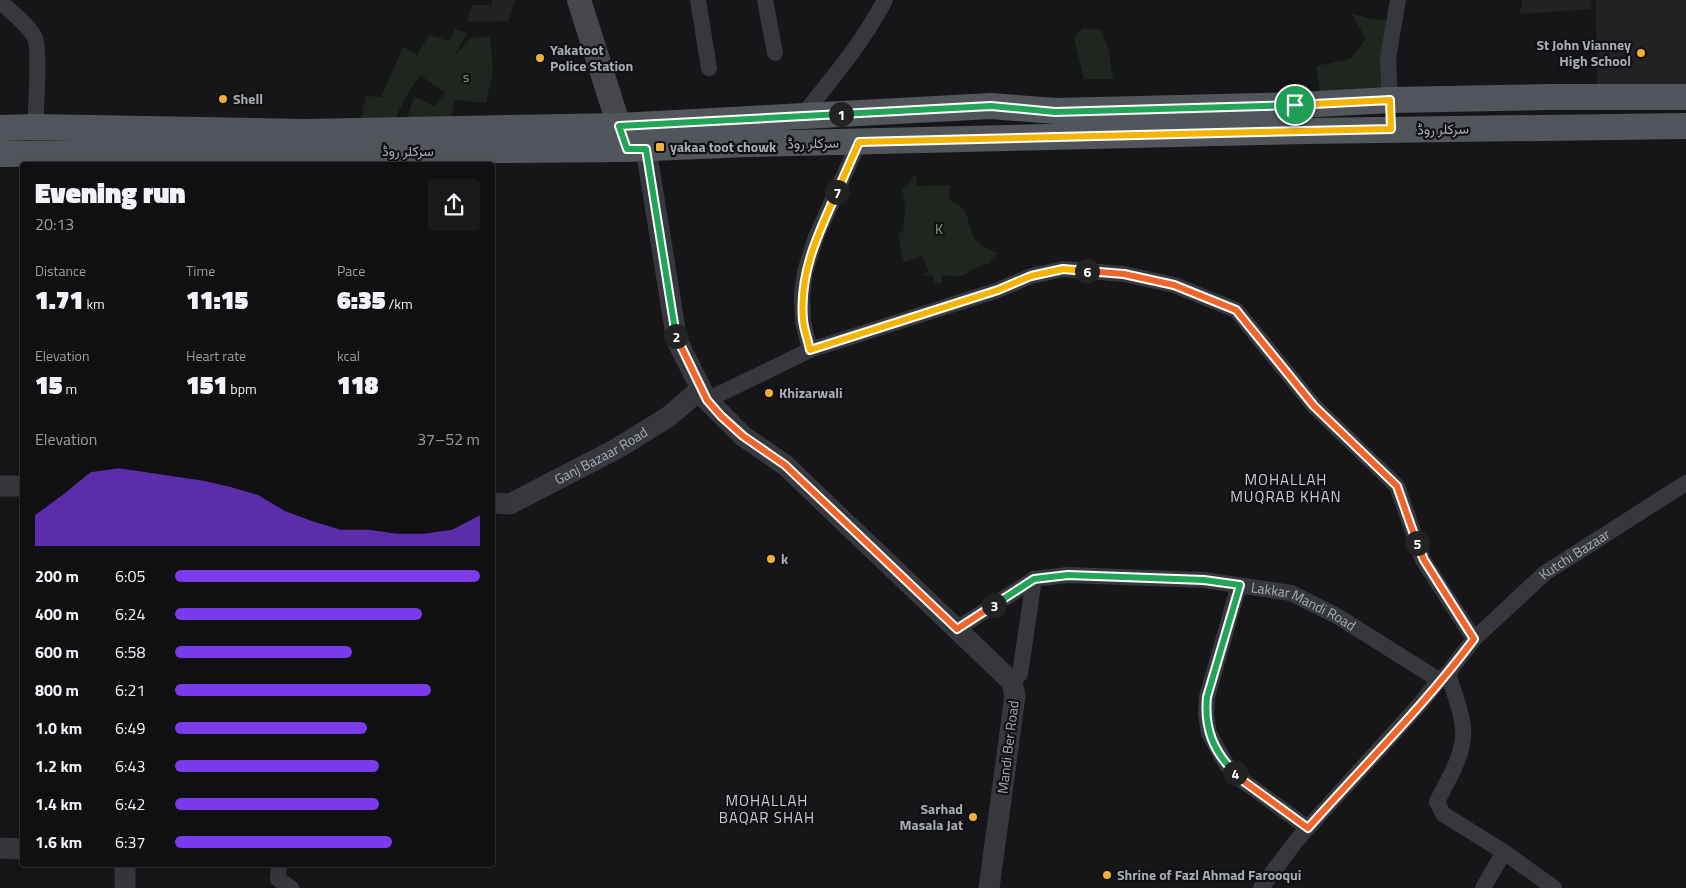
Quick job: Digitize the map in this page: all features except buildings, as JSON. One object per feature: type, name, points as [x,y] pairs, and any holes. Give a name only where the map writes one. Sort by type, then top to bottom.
[{"type":"main road","points":[[579,0],[631,141],[802,116],[991,106],[1055,112],[1300,105],[1390,100],[1686,97]]},
{"type":"main road","points":[[1390,100],[1391,129]]},
{"type":"main road","points":[[780,144],[802,116]]},
{"type":"main road","name":"سرکلر روڈ","points":[[0,154],[35,154],[245,142],[631,141],[780,144],[1391,129],[1686,126]]},
{"type":"main road","points":[[0,128],[36,127],[245,142]]},
{"type":"main road","points":[[35,154],[36,127]]},
{"type":"street","points":[[698,0],[709,68]]},
{"type":"street","points":[[765,0],[775,53]]},
{"type":"street","points":[[802,116],[843,64],[875,18],[885,0]]},
{"type":"street","points":[[1390,100],[1388,58],[1398,0]]},
{"type":"street","points":[[0,1],[35,38],[36,127]]},
{"type":"street","name":"Mandi Ber Road","points":[[631,141],[676,337],[704,394],[743,436],[785,465],[1012,682],[1015,696],[989,888]]},
{"type":"street","points":[[810,350],[803,322],[802,295],[805,272],[816,237],[859,142]]},
{"type":"street","points":[[704,394],[810,350],[998,290],[1031,276],[1063,269],[1124,274],[1174,285],[1236,310],[1314,406],[1397,486],[1424,560],[1474,639]]},
{"type":"street","name":"Ganj Bazaar Road","points":[[495,503],[510,504],[618,448],[704,394]]},
{"type":"street","name":"Kutchi Bazaar","points":[[1261,888],[1308,828],[1444,677],[1474,639],[1545,573],[1686,483]]},
{"type":"street","points":[[0,486],[20,486]]},
{"type":"street","name":"Lakkar Mandi Road","points":[[957,629],[1034,579],[1068,575],[1138,576],[1204,580],[1291,593],[1337,616],[1444,677]]},
{"type":"street","points":[[1012,682],[1020,674],[1034,579]]},
{"type":"street","points":[[1240,585],[1207,697],[1206,714],[1209,733],[1226,764],[1242,780],[1308,828]]},
{"type":"street","points":[[1444,677],[1460,718],[1463,736],[1458,761],[1437,802],[1443,814],[1504,852],[1554,888]]},
{"type":"street","points":[[0,848],[20,849]]},
{"type":"street","points":[[1483,888],[1504,852]]},
{"type":"street","points":[[125,867],[125,888]]},
{"type":"street","points":[[279,867],[278,879],[291,888]]},
{"type":"shaded area","points":[[492,0],[515,0],[508,21],[467,22],[472,5],[492,5]]},
{"type":"shaded area","points":[[1592,0],[1591,9],[1520,14],[1522,1]]},
{"type":"shaded area","name":"St John Vianney High School","points":[[1596,0],[1686,0],[1686,92],[1597,93]]},
{"type":"green space","points":[[1351,13],[1371,19],[1387,20],[1382,97],[1321,97],[1316,66],[1350,59],[1366,39]]},
{"type":"green space","points":[[1083,28],[1102,30],[1109,52],[1113,79],[1084,79],[1074,38]]},
{"type":"green space","name":"s","points":[[455,29],[467,33],[454,56],[471,38],[490,37],[493,70],[486,103],[455,100],[449,124],[406,122],[414,96],[434,106],[445,93],[420,75],[408,93],[391,126],[359,127],[366,96],[381,97],[403,47],[417,55],[429,35],[449,41]]},
{"type":"green space","name":"K","points":[[916,174],[917,186],[950,185],[949,200],[956,203],[965,212],[976,241],[997,253],[988,264],[977,267],[963,276],[942,275],[942,283],[934,282],[933,276],[923,275],[929,271],[922,256],[905,262],[901,254],[899,234],[903,231],[905,215],[902,190],[911,182],[912,177]]},
{"type":"place","name":"St John Vianney High School","points":[[1641,53]]},
{"type":"place","name":"Yakatoot Police Station","points":[[540,58]]},
{"type":"place","name":"Shell","points":[[223,99]]},
{"type":"place","name":"yakaa toot chowk","points":[[660,147]]},
{"type":"place","name":"Khizarwali","points":[[769,393]]},
{"type":"place","name":"k","points":[[771,559]]},
{"type":"place","name":"Sarhad Masala Jat","points":[[973,817]]},
{"type":"place","name":"Shrine of Fazl Ahmad Farooqui","points":[[1107,875]]},
{"type":"district","name":"MOHALLAH MUQRAB KHAN","points":[[1286,488]]},
{"type":"district","name":"MOHALLAH BAQAR SHAH","points":[[767,810]]},
{"type":"route","points":[[1390,100],[1391,129],[859,142],[816,237],[805,272],[802,295],[803,322],[810,350],[998,290],[1031,276],[1063,269],[1124,274],[1174,285],[1236,310],[1314,406],[1397,486],[1424,560],[1474,639],[1448,673],[1439,680],[1421,703],[1308,828],[1242,780],[1226,764],[1209,733],[1206,714],[1207,697],[1240,585],[1204,580],[1138,576],[1068,575],[1034,579],[957,629],[785,465],[743,436],[721,416],[707,400],[677,340],[646,149],[627,149],[619,126],[991,106],[1055,112],[1295,105],[1390,100]]}]
